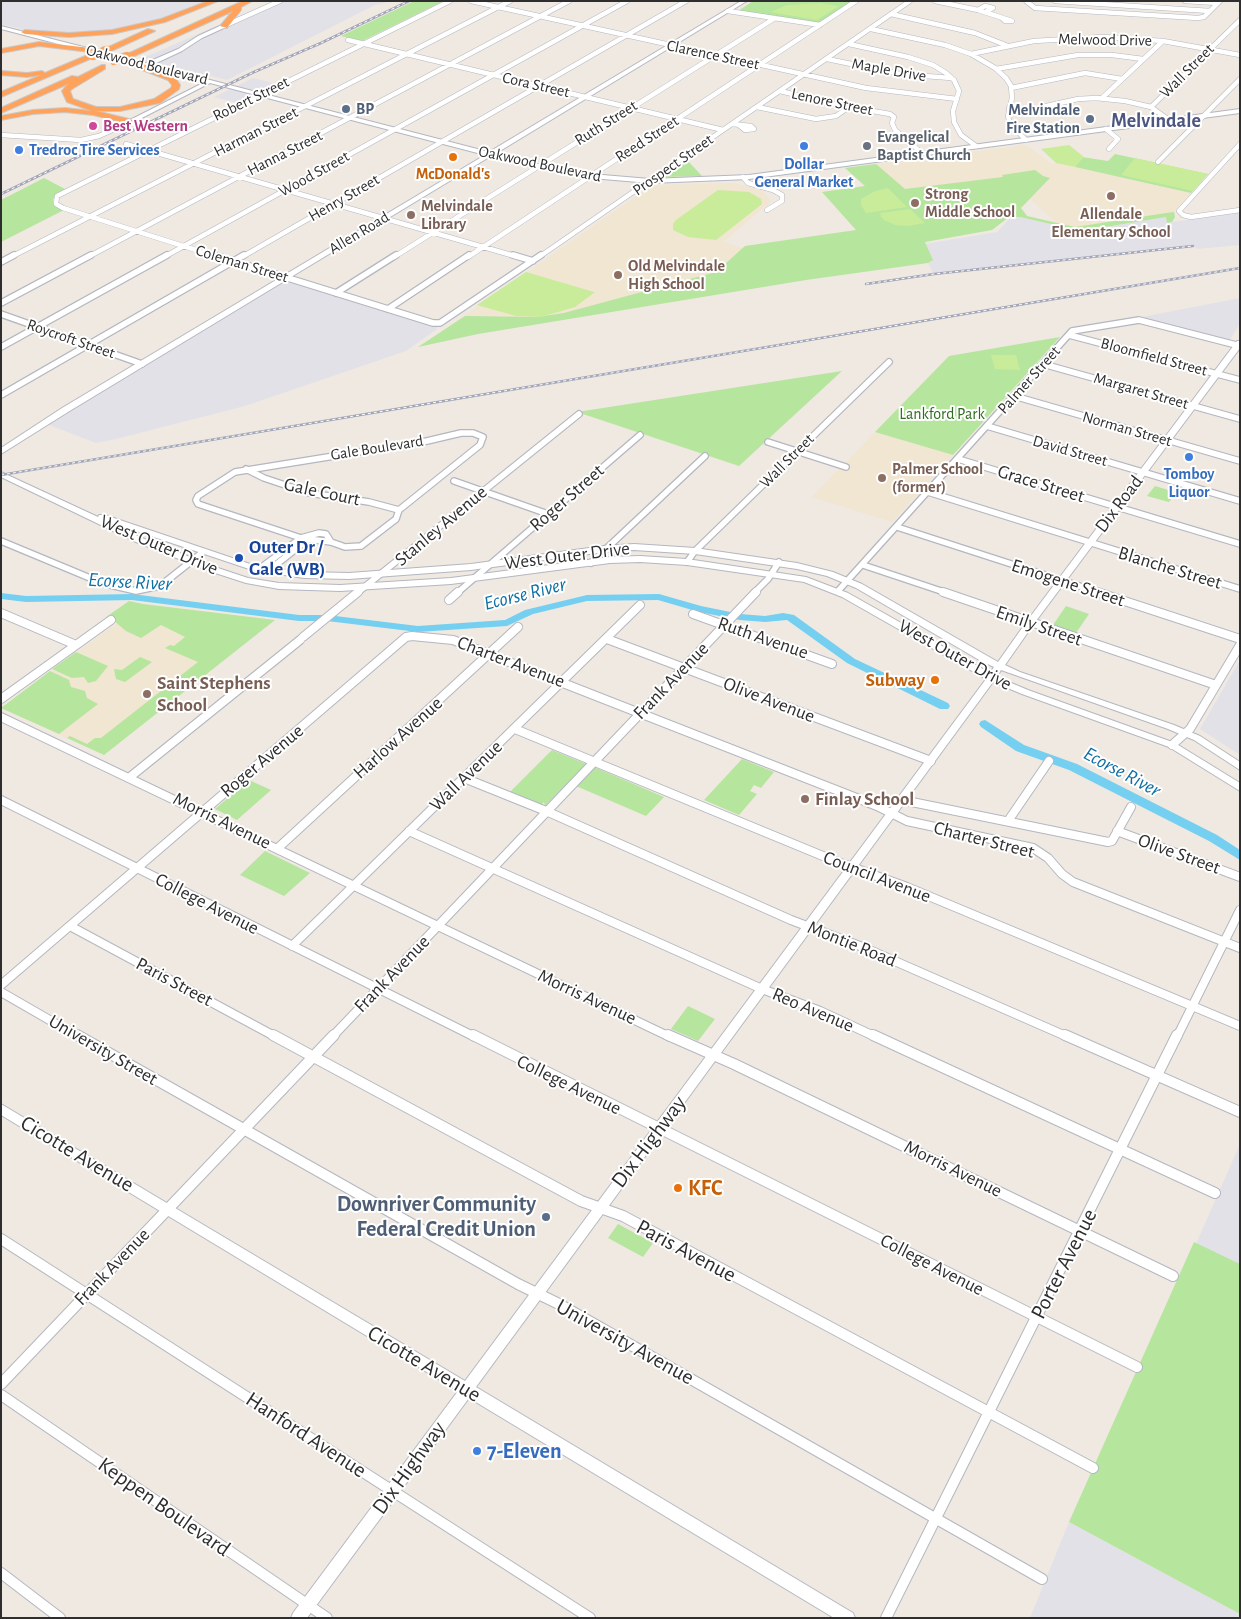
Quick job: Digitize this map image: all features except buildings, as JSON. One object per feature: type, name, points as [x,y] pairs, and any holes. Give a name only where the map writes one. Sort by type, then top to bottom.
[{"type":"highway","points":[[25,32],[76,35],[112,32],[163,21],[215,1]]},
{"type":"highway","points":[[1,95],[92,53],[106,50],[220,1]]},
{"type":"highway","points":[[126,58],[171,78],[176,85],[175,89],[156,101],[120,109],[95,109],[70,100],[66,91],[78,80],[114,61],[126,58],[250,1]]},
{"type":"highway","points":[[224,26],[232,15],[256,1]]},
{"type":"highway","points":[[240,9],[238,12],[240,14],[252,14]]},
{"type":"highway","points":[[1,44],[34,35]]},
{"type":"highway","points":[[1,51],[39,44],[92,53]]},
{"type":"highway","points":[[1,73],[27,75],[67,66]]},
{"type":"highway","points":[[1,111],[102,67]]},
{"type":"highway","points":[[1,118],[33,112],[71,110],[102,114],[130,122]]},
{"type":"main road","name":"Allen Road","points":[[1,452],[34,429],[744,1]]},
{"type":"main road","points":[[147,65],[180,50],[224,26]]},
{"type":"main road","name":"Oakwood Boulevard","points":[[1,27],[25,32],[92,53],[126,58],[537,166],[591,176],[650,181],[746,177],[1240,111]]},
{"type":"main road","points":[[186,94],[196,85],[195,77]]},
{"type":"main road","points":[[130,122],[210,80]]},
{"type":"main road","name":"Dix Road","points":[[1000,666],[1061,581],[1239,345]]},
{"type":"main road","points":[[1,474],[86,513]]},
{"type":"main road","points":[[1,483],[16,480]]},
{"type":"main road","name":"West Outer Drive","points":[[86,513],[264,570],[316,576],[384,574],[489,566],[604,549],[634,547],[695,551],[779,562],[814,570],[848,581],[882,598],[974,653],[1000,666],[1197,738],[1240,767]]},
{"type":"main road","name":"West Outer Drive","points":[[86,513],[139,540],[192,561],[229,575],[267,584],[318,588],[367,587],[473,579],[591,563],[640,559],[687,562],[806,580],[838,591],[960,662],[992,678],[1025,692],[1172,744],[1240,788]]},
{"type":"main road","points":[[960,662],[974,653]]},
{"type":"main road","name":"Dix Highway","points":[[298,1618],[1000,666]]},
{"type":"main road","points":[[1025,692],[1035,680]]},
{"type":"main road","points":[[1082,712],[1090,700]]},
{"type":"main road","name":"Cicotte Avenue","points":[[1,1109],[848,1618]]},
{"type":"street","points":[[224,26],[280,1]]},
{"type":"street","name":"Robert Street","points":[[55,201],[57,196],[65,191],[450,1]]},
{"type":"street","name":"Clarence Street","points":[[470,1],[887,92],[957,99]]},
{"type":"street","name":"Harman Street","points":[[1,262],[510,1]]},
{"type":"street","name":"Hanna Street","points":[[1,303],[569,1]]},
{"type":"street","name":"Wood Street","points":[[1,347],[627,1]]},
{"type":"street","name":"Henry Street","points":[[1,396],[686,1]]},
{"type":"street","name":"Reed Street","points":[[388,309],[856,1]]},
{"type":"street","name":"Prospect Street","points":[[433,323],[443,322],[910,1]]},
{"type":"street","points":[[935,1],[978,10],[1002,18]]},
{"type":"street","points":[[1026,1],[1035,8],[1198,18],[1204,17],[1219,2]]},
{"type":"street","points":[[1055,1],[1210,11]]},
{"type":"street","points":[[1185,1],[1219,2]]},
{"type":"street","points":[[978,10],[985,6],[993,8],[985,12]]},
{"type":"street","points":[[728,11],[820,25]]},
{"type":"street","points":[[892,14],[969,31],[1008,46]]},
{"type":"street","name":"Ruth Street","points":[[336,293],[775,18]]},
{"type":"street","name":"Wall Street","points":[[1169,120],[1151,107],[1240,20]]},
{"type":"street","points":[[871,28],[934,42],[971,54],[996,69],[1008,80],[1011,88],[1012,98],[1008,116],[1010,124],[1026,140]]},
{"type":"street","name":"Melwood Drive","points":[[971,54],[1042,40],[1124,37],[1163,41],[1240,55]]},
{"type":"street","name":"Cora Street","points":[[348,40],[723,130]]},
{"type":"street","points":[[1102,98],[1163,41]]},
{"type":"street","points":[[849,44],[917,59],[938,68],[952,78],[958,88],[957,99],[952,111],[954,122],[961,135],[976,146]]},
{"type":"street","points":[[996,69],[1078,55],[1112,55],[1143,59]]},
{"type":"street","name":"Maple Drive","points":[[827,59],[900,74],[952,78]]},
{"type":"street","points":[[1011,88],[1085,73],[1122,79]]},
{"type":"street","points":[[1158,162],[1240,79]]},
{"type":"street","name":"Lenore Street","points":[[780,91],[892,115],[894,117],[892,123],[895,130],[922,153]]},
{"type":"street","points":[[1009,108],[1033,109],[1078,99],[1102,98],[1151,107]]},
{"type":"street","points":[[757,107],[816,119],[836,116],[849,107]]},
{"type":"street","points":[[1,135],[81,140],[99,136],[130,122]]},
{"type":"street","points":[[732,124],[740,126]]},
{"type":"street","points":[[1106,129],[1118,139],[1109,150]]},
{"type":"street","points":[[126,144],[533,261]]},
{"type":"street","points":[[1240,144],[1179,210],[1183,215],[1194,217],[1240,210]]},
{"type":"street","points":[[746,177],[748,183],[779,192],[783,197],[782,202],[767,210]]},
{"type":"street","name":"Coleman Street","points":[[55,201],[59,206],[136,231],[433,323]]},
{"type":"street","name":"Roycroft Street","points":[[1,314],[142,364]]},
{"type":"street","points":[[1069,335],[1072,331],[1137,320],[1239,345]]},
{"type":"street","name":"Palmer Street","points":[[838,591],[897,528],[1069,335]]},
{"type":"street","name":"Bloomfield Street","points":[[1069,335],[1240,380]]},
{"type":"street","name":"Wall Street","points":[[687,562],[695,551],[889,362]]},
{"type":"street","name":"Margaret Street","points":[[1043,364],[1240,419]]},
{"type":"street","name":"Norman Street","points":[[1014,396],[1240,461]]},
{"type":"street","name":"Stanley Avenue","points":[[130,777],[384,574],[484,490],[579,414]]},
{"type":"street","name":"David Street","points":[[987,426],[1240,501]]},
{"type":"street","name":"Gale Boulevard","points":[[264,570],[314,533],[323,533],[328,536],[331,542],[345,547],[361,546],[396,519],[399,510],[480,445],[483,437],[473,433],[461,433],[426,441],[246,469],[235,472],[198,496],[196,502],[201,506],[304,539]]},
{"type":"street","name":"Roger Street","points":[[449,600],[640,435]]},
{"type":"street","points":[[768,442],[846,467]]},
{"type":"street","points":[[591,563],[705,456]]},
{"type":"street","name":"Grace Street","points":[[958,459],[1240,544]]},
{"type":"street","name":"Gale Court","points":[[246,469],[266,479],[309,493],[369,502],[399,510]]},
{"type":"street","points":[[454,481],[548,514]]},
{"type":"street","name":"Blanche Street","points":[[928,492],[1240,589]]},
{"type":"street","name":"Emogene Street","points":[[897,528],[1240,639]]},
{"type":"street","points":[[1,541],[102,583],[127,590],[145,591],[160,586],[203,552]]},
{"type":"street","name":"Frank Avenue","points":[[1,1384],[725,625],[772,574],[779,562]]},
{"type":"street","name":"Emily Street","points":[[863,565],[1216,685]]},
{"type":"street","name":"Wall Avenue","points":[[292,946],[640,605]]},
{"type":"street","points":[[1,613],[76,645]]},
{"type":"street","name":"Ruth Avenue","points":[[693,614],[832,664]]},
{"type":"street","points":[[2,696],[110,620]]},
{"type":"street","name":"Harlow Avenue","points":[[278,848],[518,627]]},
{"type":"street","name":"Charter Avenue","points":[[409,636],[450,639],[609,700]]},
{"type":"street","name":"Roger Avenue","points":[[1,985],[409,636]]},
{"type":"street","name":"Olive Avenue","points":[[607,639],[931,761]]},
{"type":"street","points":[[1172,744],[1190,729],[1240,645]]},
{"type":"street","name":"Charter Street","points":[[609,700],[908,821],[1033,848],[1048,858],[1062,874],[1073,882],[1240,948]]},
{"type":"street","name":"Morris Avenue","points":[[1,716],[438,926],[734,1064],[1173,1276]]},
{"type":"street","name":"Council Avenue","points":[[515,728],[1240,1026]]},
{"type":"street","points":[[1008,821],[1049,761]]},
{"type":"street","name":"Montie Road","points":[[464,778],[546,811],[809,926],[874,952],[1240,1112]]},
{"type":"street","name":"College Avenue","points":[[1,800],[378,990],[659,1130],[678,1137],[1137,1367]]},
{"type":"street","points":[[902,800],[1110,842],[1131,807]]},
{"type":"street","name":"Reo Avenue","points":[[410,831],[762,989],[820,1011],[1215,1193]]},
{"type":"street","name":"Olive Street","points":[[1117,831],[1240,877]]},
{"type":"street","name":"Porter Avenue","points":[[886,1618],[1038,1318],[1240,910]]},
{"type":"street","name":"Paris Street","points":[[70,926],[278,1037]]},
{"type":"street","name":"University Street","points":[[1,992],[206,1109]]},
{"type":"street","name":"Paris Avenue","points":[[278,1037],[580,1200],[622,1216],[1093,1468]]},
{"type":"street","name":"University Avenue","points":[[206,1109],[518,1284],[538,1293],[1042,1579]]},
{"type":"street","name":"Hanford Avenue","points":[[1,1239],[590,1618]]},
{"type":"street","name":"Keppen Boulevard","points":[[1,1394],[327,1618]]},
{"type":"street","points":[[1,1573],[60,1618]]},
{"type":"shaded area","points":[[1,1],[204,1],[154,21],[110,31],[69,34],[35,32],[1,24]]},
{"type":"shaded area","points":[[273,1],[392,1],[375,5],[227,80],[141,59]]},
{"type":"shaded area","points":[[253,78],[281,85],[242,104],[214,97]]},
{"type":"shaded area","points":[[1026,145],[1052,164],[1056,163],[1191,193],[1174,212],[1075,227],[1057,223],[1030,199],[1050,179],[977,214],[733,257],[683,299],[445,329],[652,185],[734,183],[763,191],[771,202],[723,242],[743,248],[856,230],[822,192],[865,186],[845,168]]},
{"type":"shaded area","points":[[1240,212],[1240,245],[1197,249],[1192,245],[933,273],[928,263],[933,259],[925,244],[997,232],[1011,217],[1020,217],[1081,231],[1166,217],[1167,223]]},
{"type":"shaded area","points":[[285,277],[437,323],[437,329],[406,351],[245,406],[116,439],[96,443],[44,423]]},
{"type":"shaded area","points":[[1240,298],[1240,323],[1228,343],[1137,320],[1142,317]]},
{"type":"shaded area","name":"Palmer School (former)","points":[[875,432],[953,455],[892,522],[812,497]]},
{"type":"shaded area","points":[[143,604],[275,620],[104,755],[1,708]]},
{"type":"shaded area","points":[[1240,660],[1240,755],[1200,729]]},
{"type":"shaded area","points":[[1240,1144],[1240,1264],[1196,1244]]},
{"type":"shaded area","points":[[1069,1522],[1240,1614],[1240,1618],[1030,1618]]},
{"type":"green space","points":[[414,1],[444,1],[362,41],[341,36]]},
{"type":"green space","points":[[753,1],[853,1],[820,23],[738,11]]},
{"type":"green space","points":[[820,3],[839,6],[817,20],[770,12],[787,5]]},
{"type":"green space","points":[[1069,145],[1084,157],[1075,167],[1056,163],[1041,149]]},
{"type":"green space","points":[[1115,154],[1208,174],[1191,193],[1075,167],[1082,157],[1108,161]]},
{"type":"green space","points":[[1135,158],[1208,174],[1193,191],[1121,175]]},
{"type":"green space","points":[[687,160],[702,176],[662,177]]},
{"type":"green space","points":[[876,164],[905,189],[1003,177],[1002,175],[1035,170],[1043,176],[1050,178],[1021,208],[1027,216],[1075,227],[1174,212],[1175,217],[1172,222],[1167,223],[1166,217],[1081,231],[1020,217],[1009,217],[992,230],[925,242],[933,260],[928,263],[806,280],[478,334],[418,347],[465,316],[537,317],[564,313],[716,272],[745,246],[856,230],[822,192],[865,186],[845,168]]},
{"type":"green space","points":[[44,178],[65,189],[53,199],[53,204],[64,210],[1,242],[1,200]]},
{"type":"green space","points":[[888,188],[907,207],[866,213],[861,205],[861,199],[875,191]]},
{"type":"green space","points":[[718,190],[749,192],[761,199],[762,204],[716,240],[688,237],[673,230],[673,224],[676,220]]},
{"type":"green space","points":[[910,209],[925,223],[908,226],[895,225],[884,220],[880,213]]},
{"type":"green space","points":[[526,272],[595,292],[575,307],[541,317],[516,316],[477,305]]},
{"type":"green space","name":"Lankford Park","points":[[1060,337],[953,455],[875,432],[949,356]]},
{"type":"green space","points":[[991,355],[1016,355],[1020,370],[995,369]]},
{"type":"green space","points":[[842,371],[739,466],[577,412]]},
{"type":"green space","points":[[1155,486],[1176,493],[1169,502],[1147,496]]},
{"type":"green space","points":[[129,601],[275,620],[104,755],[67,738],[70,736],[87,744],[95,738],[101,738],[198,662],[165,648],[170,645],[174,646],[185,637],[161,625],[141,638],[126,631],[113,620],[106,617]]},
{"type":"green space","points":[[1066,606],[1089,614],[1076,633],[1053,625]]},
{"type":"green space","points":[[76,652],[108,666],[96,681],[88,683],[84,677],[72,678],[52,669]]},
{"type":"green space","points":[[140,657],[152,662],[125,682],[116,679],[114,669],[122,670]]},
{"type":"green space","points":[[50,671],[69,680],[71,687],[85,691],[87,698],[98,704],[59,734],[1,708]]},
{"type":"green space","points":[[552,750],[586,764],[545,806],[544,802],[540,806],[509,793]]},
{"type":"green space","points":[[742,759],[774,772],[761,788],[754,785],[750,791],[757,794],[739,815],[704,800]]},
{"type":"green space","points":[[594,767],[664,797],[646,816],[576,786]]},
{"type":"green space","points":[[249,780],[271,790],[237,820],[215,809]]},
{"type":"green space","points":[[265,851],[310,873],[284,896],[240,875]]},
{"type":"green space","points":[[688,1006],[715,1019],[698,1041],[671,1029]]},
{"type":"green space","points":[[618,1224],[653,1243],[643,1257],[608,1238]]},
{"type":"green space","points":[[1194,1242],[1240,1264],[1240,1614],[1069,1522]]},
{"type":"waterway","name":"Ecorse River","points":[[1,596],[26,599],[132,597],[299,618],[327,618],[418,629],[507,623],[529,612],[587,598],[659,597],[699,609],[740,617],[765,619],[783,616],[790,617],[851,661],[944,706]]},
{"type":"waterway","name":"Ecorse River","points":[[985,724],[1020,748],[1073,767],[1213,838],[1240,856]]},
{"type":"railway","points":[[1,194],[254,72],[321,43],[409,1]]},
{"type":"railway","points":[[866,284],[934,274],[1193,246]]},
{"type":"railway","points":[[1,475],[1240,268]]},
{"type":"place","name":"BP","points":[[346,109]]},
{"type":"place","name":"Melvindale Fire Station","points":[[1090,119]]},
{"type":"place","name":"Best Western","points":[[93,126]]},
{"type":"place","name":"Dollar General Market","points":[[804,146]]},
{"type":"place","name":"Evangelical Baptist Church","points":[[867,146]]},
{"type":"place","name":"Tredroc Tire Services","points":[[19,150]]},
{"type":"place","name":"McDonald's","points":[[453,157]]},
{"type":"place","name":"Allendale Elementary School","points":[[1111,196]]},
{"type":"place","name":"Strong Middle School","points":[[915,203]]},
{"type":"place","name":"Melvindale Library","points":[[411,215]]},
{"type":"place","name":"Old Melvindale High School","points":[[618,275]]},
{"type":"place","name":"Tomboy Liquor","points":[[1189,457]]},
{"type":"place","name":"Palmer School (former)","points":[[882,478]]},
{"type":"place","name":"Outer Dr / Gale (WB)","points":[[239,558]]},
{"type":"place","name":"Subway","points":[[935,680]]},
{"type":"place","name":"Saint Stephens School","points":[[147,694]]},
{"type":"place","name":"Finlay School","points":[[805,799]]},
{"type":"place","name":"KFC","points":[[678,1188]]},
{"type":"place","name":"Downriver Community Federal Credit Union","points":[[546,1217]]},
{"type":"place","name":"7-Eleven","points":[[477,1451]]},
{"type":"district","name":"Melvindale","points":[[1156,121]]}]
